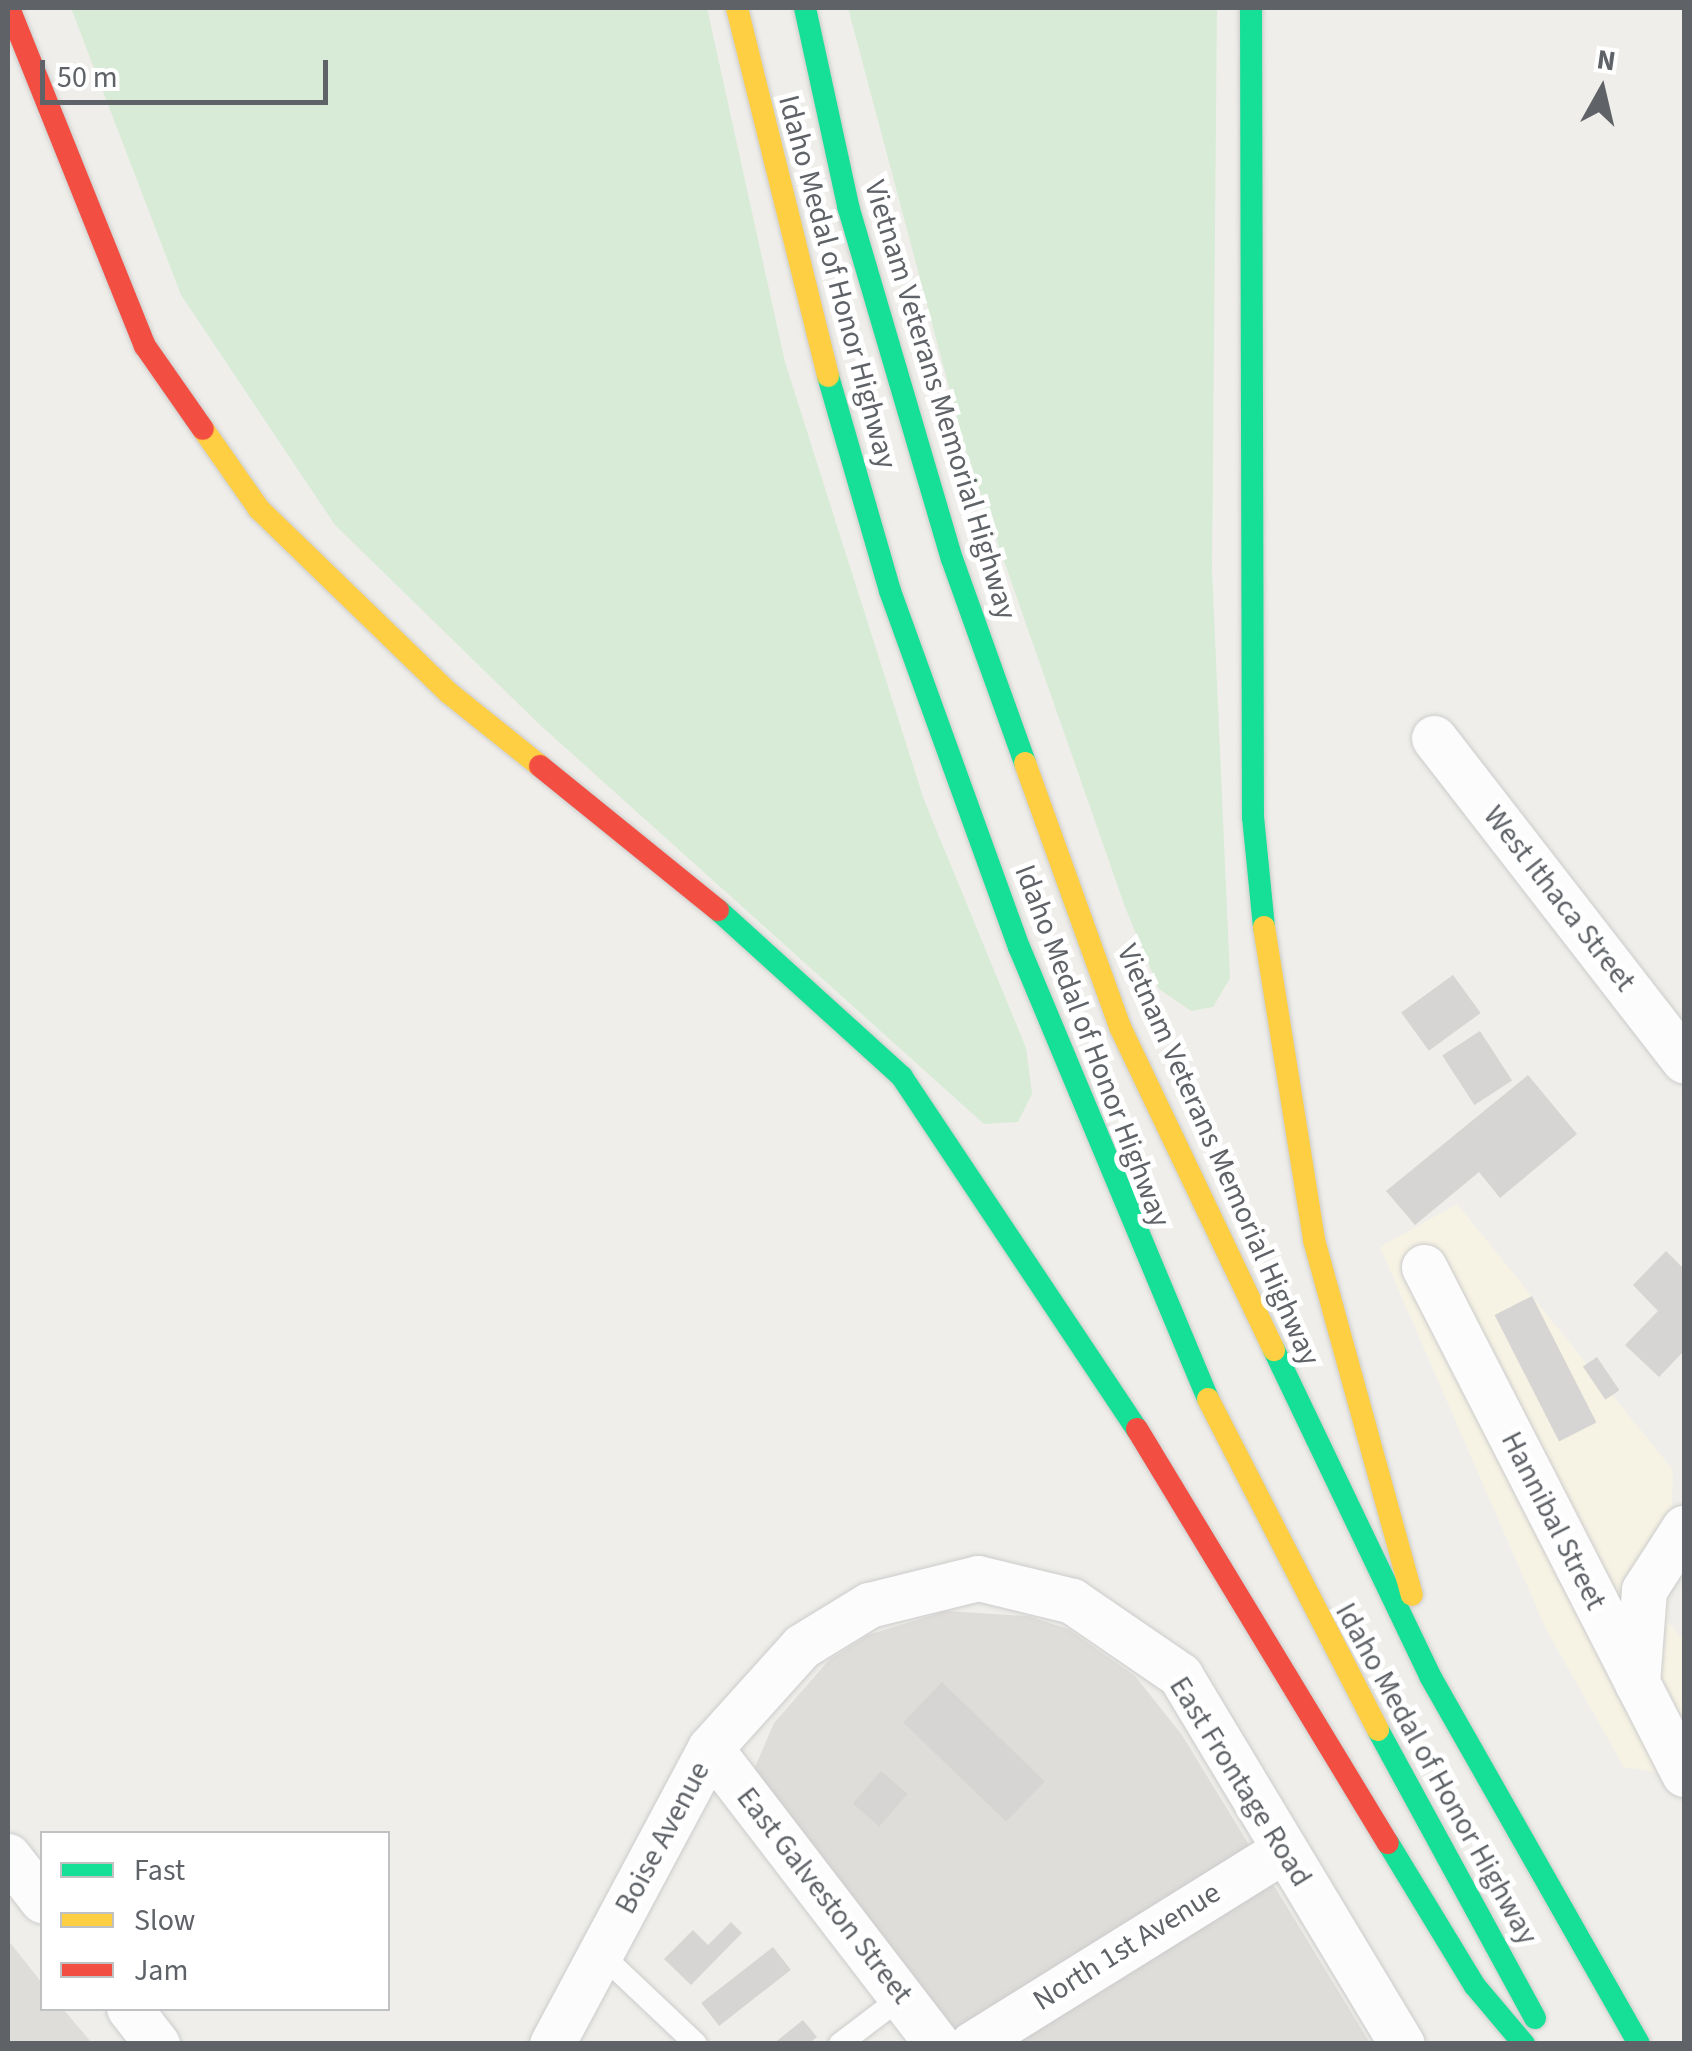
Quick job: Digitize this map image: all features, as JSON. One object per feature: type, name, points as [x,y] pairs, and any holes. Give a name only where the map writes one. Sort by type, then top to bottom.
[{"type":"highway","points":[[9,8],[145,346],[259,509],[449,693],[700,894],[902,1077],[1120,1402],[1475,1986],[1524,2044]]},
{"type":"highway","name":"Idaho Medal of Honor Highway","points":[[737,8],[797,268],[890,591],[1149,1276],[1287,1563],[1549,2044]]},
{"type":"highway","name":"Vietnam Veterans Memorial Highway","points":[[806,8],[848,206],[952,559],[1120,1027],[1430,1676],[1639,2044]]},
{"type":"highway","points":[[1251,8],[1253,817],[1273,1018],[1314,1240],[1386,1481],[1430,1676]]},
{"type":"street","name":"West Ithaca Street","points":[[1434,738],[1684,1060]]},
{"type":"street","name":"Hannibal Street","points":[[1424,1267],[1684,1774]]},
{"type":"street","points":[[1637,1686],[1644,1590],[1684,1528]]},
{"type":"street","name":"Boise Avenue","points":[[552,2044],[710,1748],[802,1646],[869,1604],[978,1578],[1019,1588]]},
{"type":"street","name":"East Frontage Road","points":[[1019,1588],[1072,1602],[1180,1675],[1282,1851],[1402,2044]]},
{"type":"street","name":"East Galveston Street","points":[[710,1748],[937,2044]]},
{"type":"street","name":"North 1st Avenue","points":[[972,2044],[1282,1851]]},
{"type":"street","points":[[8,1856],[40,1897]]},
{"type":"street","points":[[131,2011],[157,2044]]},
{"type":"lane","points":[[602,1954],[696,2044]]},
{"type":"lane","points":[[840,2044],[902,1997]]},
{"type":"shaded area","points":[[1457,1204],[1673,1470],[1668,1622],[1684,1641],[1684,1777],[1624,1767],[1546,1629],[1380,1247]]},
{"type":"shaded area","points":[[946,1611],[1028,1616],[1068,1629],[1135,1676],[1182,1735],[1370,2043],[966,2043],[752,1774],[774,1723],[829,1660],[868,1635]]},
{"type":"shaded area","points":[[8,1940],[40,1980],[40,2011],[65,2011],[92,2043],[8,2043]]},
{"type":"green space","points":[[71,8],[707,8],[785,362],[924,800],[1026,1048],[1032,1094],[1018,1122],[984,1124],[539,724],[335,525],[181,295]]},
{"type":"green space","points":[[848,8],[1217,8],[1212,570],[1230,978],[1213,1007],[1191,1011],[1159,989],[1125,907],[967,455]]},
{"type":"building","points":[[1453,975],[1481,1013],[1429,1051],[1401,1013]]},
{"type":"building","points":[[1480,1031],[1512,1080],[1474,1105],[1442,1056]]},
{"type":"building","points":[[1528,1075],[1577,1134],[1500,1198],[1479,1172],[1415,1225],[1386,1191]]},
{"type":"building","points":[[1666,1251],[1684,1269],[1684,1351],[1659,1377],[1625,1345],[1658,1311],[1633,1285]]},
{"type":"building","points":[[1532,1296],[1596,1423],[1559,1442],[1495,1315]]},
{"type":"building","points":[[1597,1357],[1619,1390],[1605,1400],[1583,1367]]},
{"type":"building","points":[[942,1682],[1045,1781],[1006,1822],[903,1722]]},
{"type":"building","points":[[881,1771],[907,1794],[879,1826],[853,1803]]},
{"type":"building","points":[[731,1922],[742,1933],[691,1985],[664,1959],[693,1930],[708,1945]]},
{"type":"building","points":[[773,1947],[791,1970],[719,2026],[701,2003]]},
{"type":"building","points":[[803,2020],[817,2037],[808,2044],[773,2044]]},
{"type":"traffic: fast","points":[[805,8],[848,206],[952,559],[1025,763]]},
{"type":"traffic: fast","points":[[1251,8],[1253,817],[1264,927]]},
{"type":"traffic: fast","points":[[828,376],[890,591],[1019,947],[1208,1399]]},
{"type":"traffic: fast","points":[[718,910],[902,1077],[1137,1429]]},
{"type":"traffic: fast","points":[[1274,1350],[1430,1676],[1639,2044]]},
{"type":"traffic: fast","points":[[1378,1730],[1535,2018]]},
{"type":"traffic: fast","points":[[1388,1843],[1475,1986],[1524,2044]]},
{"type":"traffic: slow","points":[[737,8],[828,376]]},
{"type":"traffic: slow","points":[[203,429],[259,509],[449,693],[540,766]]},
{"type":"traffic: slow","points":[[1025,763],[1120,1027],[1274,1350]]},
{"type":"traffic: slow","points":[[1264,927],[1314,1240],[1412,1595]]},
{"type":"traffic: slow","points":[[1208,1399],[1378,1730]]},
{"type":"traffic: jam","points":[[9,8],[145,346],[203,429]]},
{"type":"traffic: jam","points":[[540,766],[718,910]]},
{"type":"traffic: jam","points":[[1137,1429],[1388,1843]]}]
